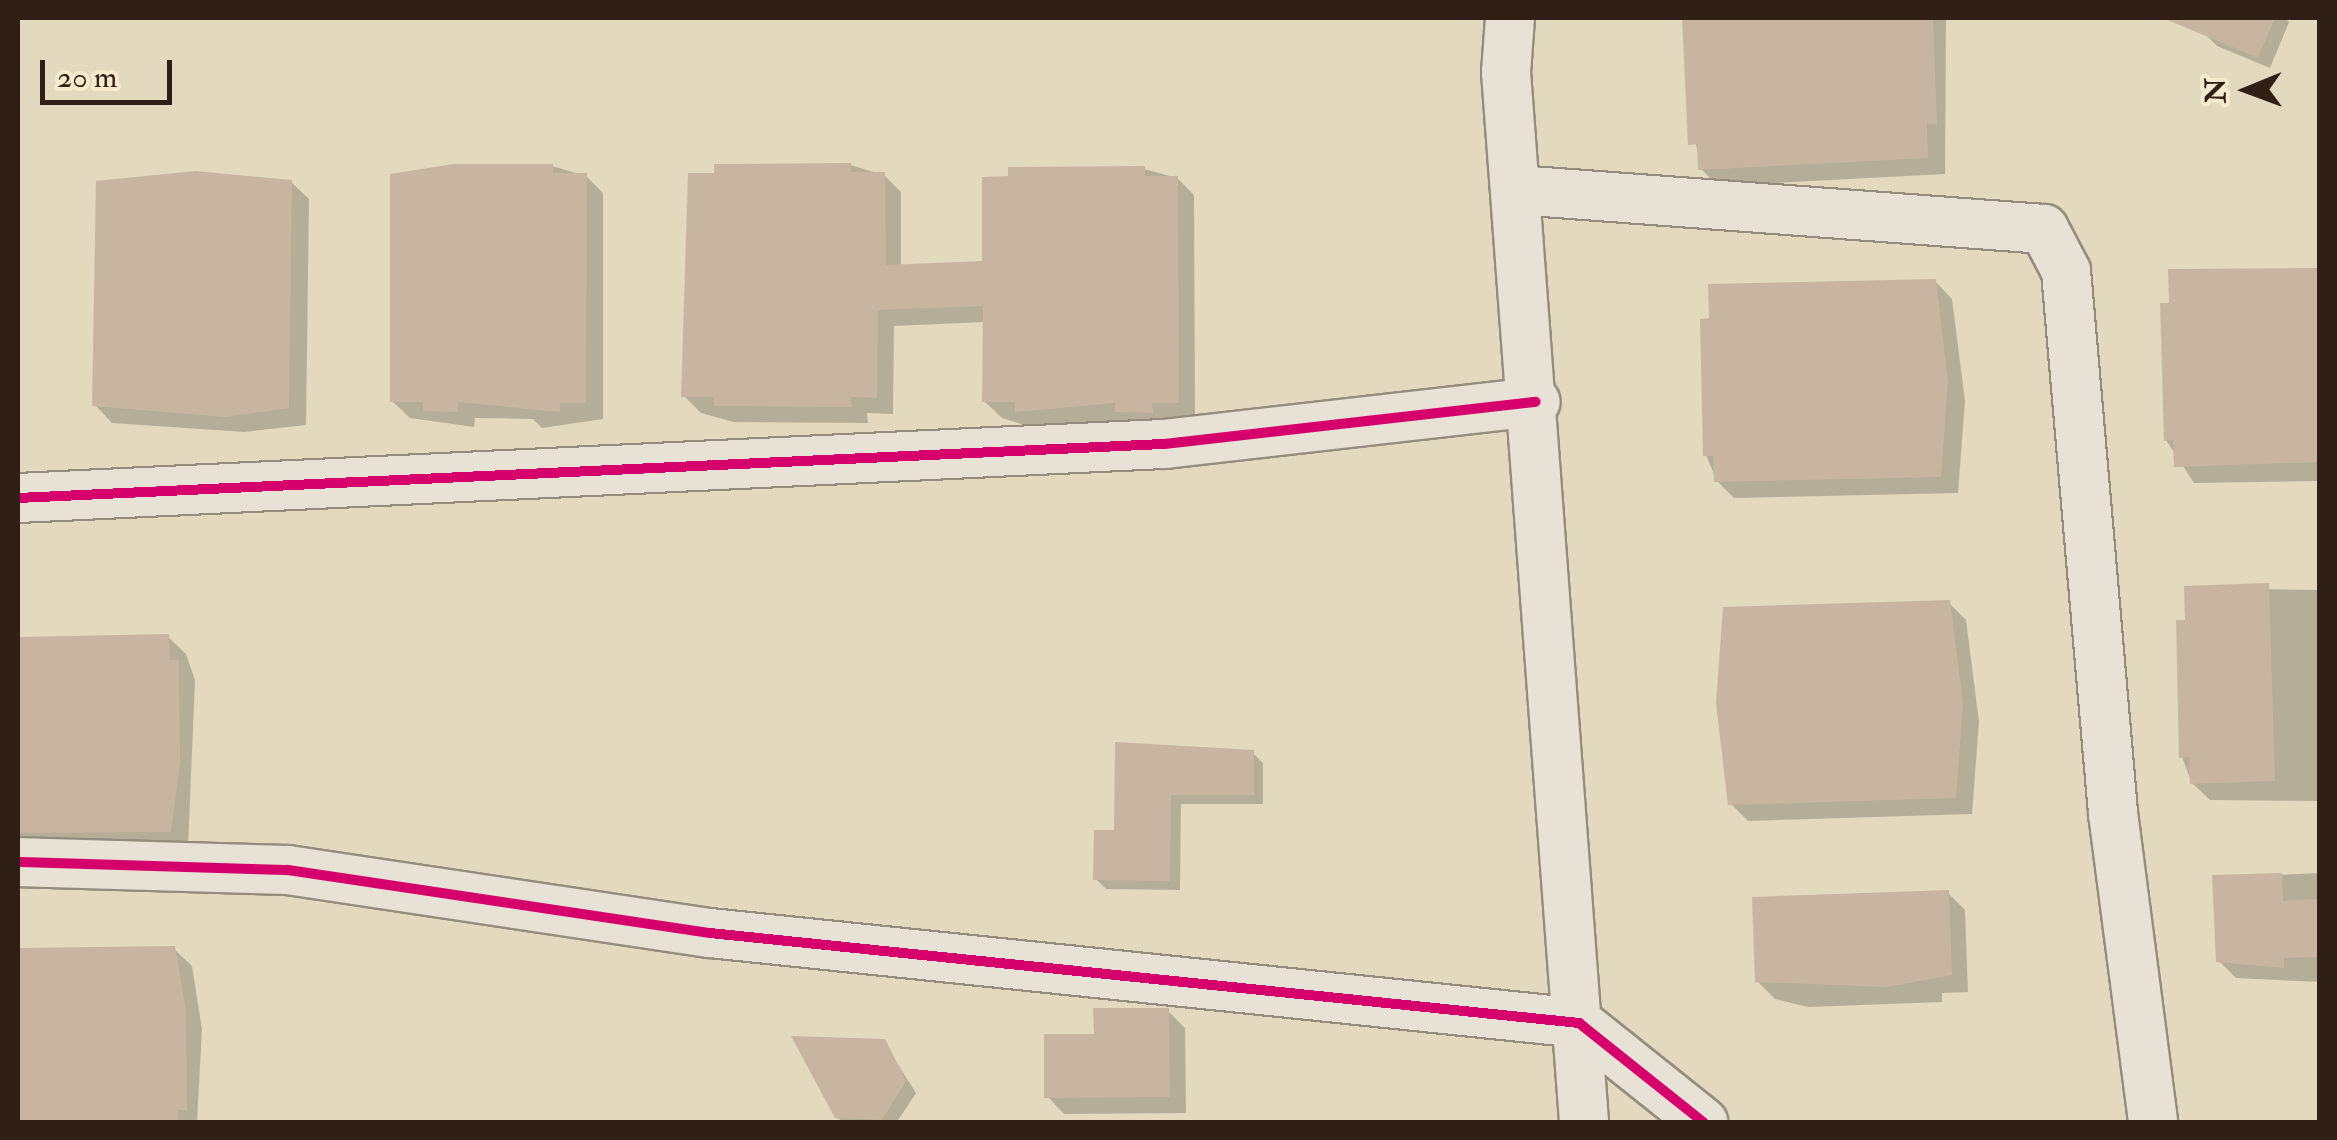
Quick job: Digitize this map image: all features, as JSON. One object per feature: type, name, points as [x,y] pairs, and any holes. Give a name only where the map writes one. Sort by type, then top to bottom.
[{"type":"street","points":[[1510,18],[1517,190],[1536,402],[1584,1122]]},
{"type":"street","points":[[1517,190],[2044,230],[2066,271],[2113,812],[2153,1122]]},
{"type":"street","points":[[18,498],[1165,444],[1536,402]]},
{"type":"street","points":[[18,862],[288,870],[710,932],[1578,1023],[1703,1122]]},
{"type":"building","points":[[1682,18],[1933,18],[1937,124],[1927,124],[1928,158],[1698,170],[1697,144],[1688,145]]},
{"type":"building","points":[[2163,18],[2275,18],[2258,58]]},
{"type":"building","points":[[851,163],[851,172],[885,172],[886,265],[982,261],[982,177],[1008,176],[1008,167],[1145,166],[1145,176],[1178,176],[1179,403],[1152,403],[1153,413],[1115,412],[1115,403],[1015,412],[1015,402],[982,402],[983,306],[878,310],[877,398],[851,397],[852,407],[714,406],[714,397],[681,397],[688,173],[714,173],[714,164]]},
{"type":"building","points":[[454,164],[553,164],[553,173],[587,173],[586,403],[560,403],[560,412],[458,402],[458,412],[423,411],[423,402],[390,402],[390,174]]},
{"type":"building","points":[[195,171],[292,180],[289,408],[225,417],[92,406],[96,181]]},
{"type":"building","points":[[2320,268],[2320,462],[2174,467],[2173,440],[2164,441],[2160,303],[2169,303],[2168,269]]},
{"type":"building","points":[[1936,279],[1948,382],[1941,477],[1714,482],[1713,456],[1703,456],[1700,319],[1709,318],[1708,284]]},
{"type":"building","points":[[2269,583],[2275,781],[2190,784],[2189,757],[2179,758],[2176,620],[2185,620],[2184,586]]},
{"type":"building","points":[[1950,600],[1963,703],[1956,798],[1728,805],[1716,703],[1723,607]]},
{"type":"building","points":[[169,634],[170,660],[179,660],[180,763],[171,832],[18,833],[18,637]]},
{"type":"building","points":[[1115,742],[1254,750],[1254,795],[1171,795],[1170,881],[1093,880],[1094,830],[1114,830]]},
{"type":"building","points":[[2282,873],[2283,901],[2320,899],[2320,957],[2284,958],[2284,968],[2216,962],[2212,875]]},
{"type":"building","points":[[1949,890],[1952,975],[1888,987],[1755,982],[1752,897]]},
{"type":"building","points":[[175,946],[186,1010],[187,1110],[178,1110],[178,1122],[18,1122],[18,948]]},
{"type":"building","points":[[1093,1008],[1169,1008],[1170,1097],[1044,1098],[1044,1034],[1094,1034]]},
{"type":"building","points":[[791,1036],[885,1039],[906,1081],[882,1120],[835,1118]]},
{"type":"cycle path","points":[[18,498],[1165,444],[1536,402]]},
{"type":"cycle path","points":[[18,862],[288,870],[710,933],[1579,1023],[1703,1122]]}]
